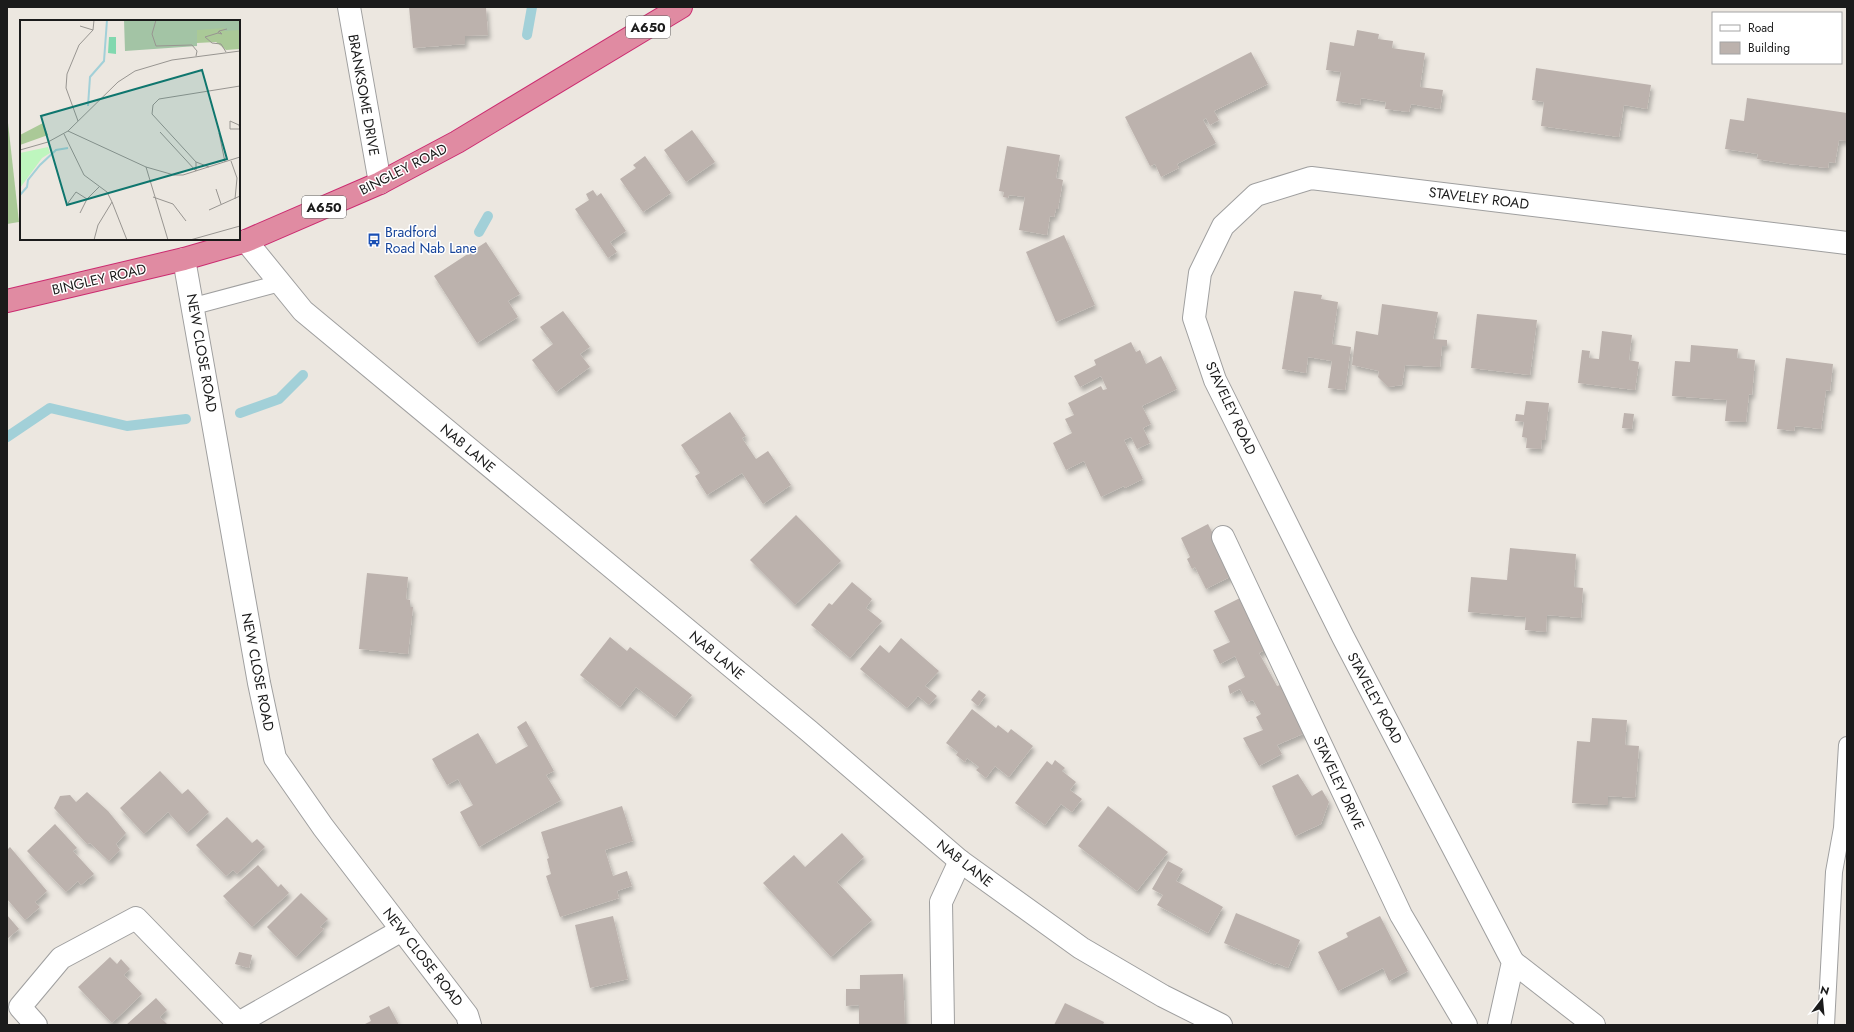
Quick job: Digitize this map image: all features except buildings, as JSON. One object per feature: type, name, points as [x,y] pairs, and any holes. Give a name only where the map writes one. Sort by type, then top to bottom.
[{"type":"highway","name":"BINGLEY ROAD","points":[[7,301],[184,259],[246,241],[380,183],[457,142],[681,7]]},
{"type":"street","name":"BRANKSOME DRIVE","points":[[349,7],[380,183]]},
{"type":"street","name":"STAVELEY ROAD","points":[[1594,1025],[1513,962],[1343,637],[1215,380],[1194,318],[1200,273],[1223,226],[1256,195],[1311,178],[1847,243]]},
{"type":"street","name":"NAB LANE","points":[[246,241],[303,311],[810,731],[960,861],[1081,948],[1163,996],[1221,1025]]},
{"type":"street","name":"NEW CLOSE ROAD","points":[[184,259],[194,306],[259,683],[275,758],[323,828],[467,1015],[470,1025]]},
{"type":"street","name":"STAVELEY DRIVE","points":[[1223,537],[1401,915],[1466,1025]]},
{"type":"street","points":[[943,1025],[941,902],[960,861]]},
{"type":"street","points":[[36,1025],[20,1007],[61,958],[136,918],[236,1024],[402,930]]},
{"type":"street","points":[[1499,1025],[1513,962]]},
{"type":"lane","points":[[194,306],[280,283]]},
{"type":"lane","points":[[1826,1025],[1834,872],[1842,828],[1847,745]]},
{"type":"green space","points":[[7,114],[19,222],[7,224]]},
{"type":"waterway","points":[[527,35],[532,7]]},
{"type":"waterway","points":[[479,232],[488,216]]},
{"type":"waterway","points":[[240,413],[279,399],[303,375]]},
{"type":"waterway","points":[[7,437],[50,408],[127,426],[186,419]]},
{"type":"place","name":"Bradford Road Nab Lane","points":[[374,240]]}]
